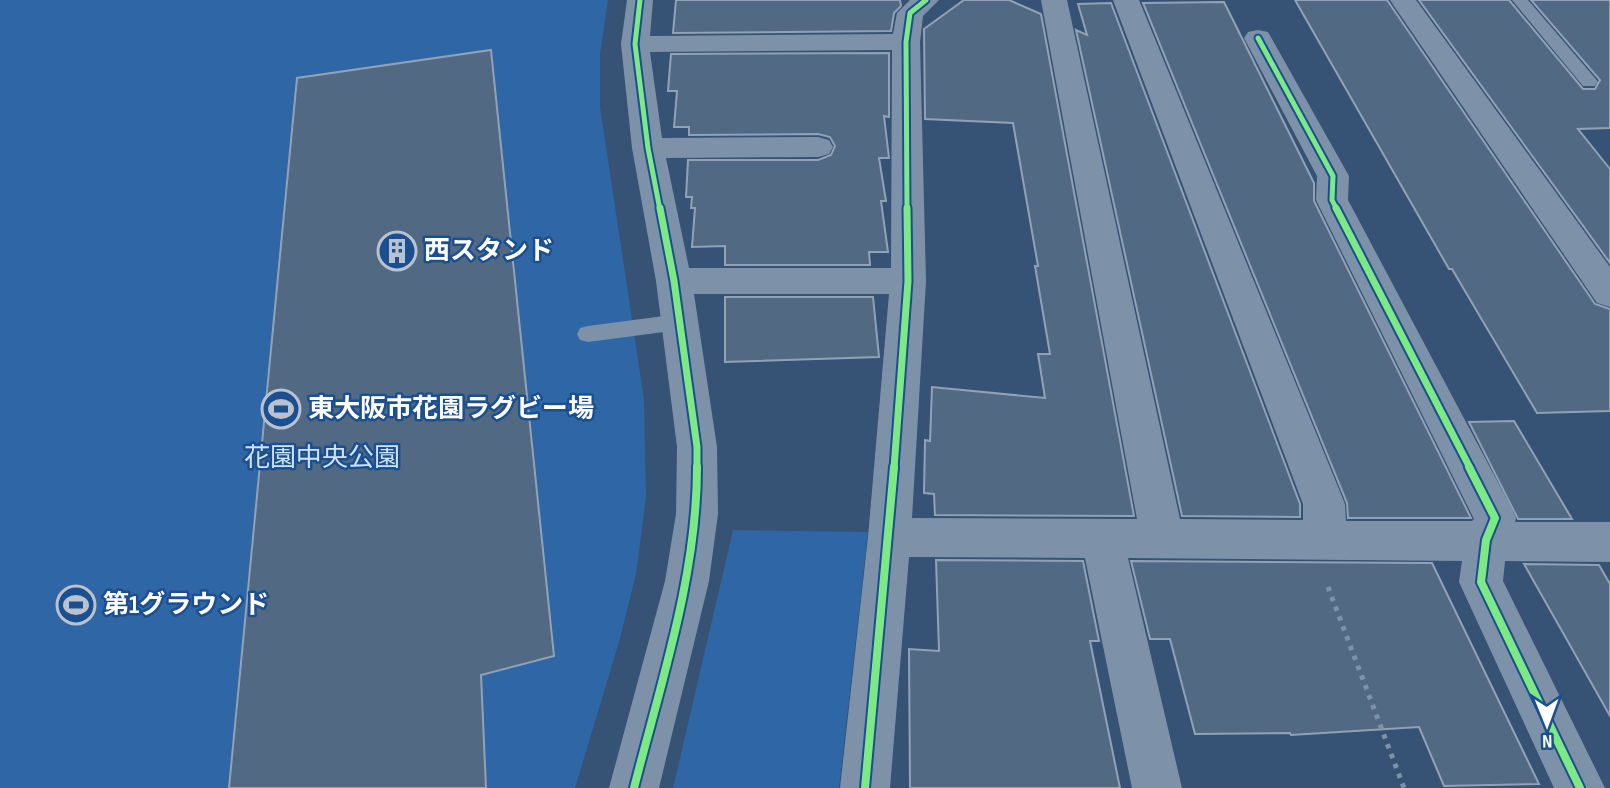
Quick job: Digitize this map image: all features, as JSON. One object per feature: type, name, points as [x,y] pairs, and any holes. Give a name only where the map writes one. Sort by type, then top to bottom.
[{"type":"street","points":[[634,788],[687,581],[696,514],[697,447],[674,281],[648,148],[635,44],[640,0]]},
{"type":"street","points":[[865,788],[889,537],[908,282],[906,42],[910,13],[926,0]]},
{"type":"street","points":[[1054,0],[1162,537]]},
{"type":"street","points":[[1126,0],[1324,504],[1325,538]]},
{"type":"street","points":[[1403,0],[1610,295]]},
{"type":"street","points":[[1258,38],[1333,176],[1332,200],[1495,518],[1486,540],[1481,582],[1580,788]]},
{"type":"street","points":[[635,44],[906,42]]},
{"type":"street","points":[[648,148],[818,147]]},
{"type":"street","points":[[674,281],[908,282]]},
{"type":"street","points":[[889,537],[1610,542]]},
{"type":"street","points":[[1102,537],[1157,788]]},
{"type":"lane","points":[[1520,0],[1589,82]]},
{"type":"lane","points":[[588,334],[679,321]]},
{"type":"path","points":[[1325,538],[1322,573],[1404,788]]},
{"type":"green space","name":"花園中央公園","points":[[0,0],[608,0],[600,54],[600,107],[644,399],[646,497],[636,574],[619,642],[575,788],[0,788]]},
{"type":"green space","points":[[733,530],[868,532],[839,788],[673,788]]},
{"type":"building","points":[[676,0],[900,0],[901,6],[894,13],[891,31],[673,33]]},
{"type":"building","points":[[964,0],[1009,0],[1041,14],[1134,516],[935,515],[934,494],[924,493],[925,440],[930,441],[932,387],[1045,398],[1038,354],[1050,354],[1013,123],[925,119],[924,29]]},
{"type":"building","points":[[1295,0],[1387,0],[1595,304],[1610,309],[1610,411],[1537,413],[1452,269],[1449,269]]},
{"type":"building","points":[[1419,0],[1509,0],[1583,89],[1595,89],[1600,80],[1531,0],[1610,0],[1610,128],[1578,129],[1610,169],[1610,263]]},
{"type":"building","points":[[1224,2],[1314,183],[1314,201],[1471,518],[1348,518],[1347,503],[1143,3]]},
{"type":"building","points":[[1111,3],[1300,504],[1300,517],[1182,516],[1076,30],[1087,35],[1078,4]]},
{"type":"building","name":"西スタンド","points":[[491,50],[554,656],[481,675],[486,788],[229,788],[297,78]]},
{"type":"building","points":[[889,53],[889,117],[884,116],[889,158],[879,158],[886,201],[881,201],[888,252],[869,252],[870,265],[725,265],[725,246],[692,247],[695,208],[691,208],[692,197],[686,197],[688,160],[818,160],[831,155],[835,146],[830,137],[818,134],[689,135],[689,127],[674,127],[677,91],[668,91],[671,54]]},
{"type":"building","points":[[725,297],[873,297],[879,357],[725,362]]},
{"type":"building","points":[[1514,421],[1572,519],[1518,519],[1469,422]]},
{"type":"building","points":[[936,560],[1083,561],[1099,641],[1090,641],[1120,788],[910,788],[909,649],[939,651]]},
{"type":"building","points":[[1131,561],[1432,563],[1539,784],[1444,786],[1419,727],[1291,735],[1195,734],[1170,639],[1150,639]]},
{"type":"building","points":[[1524,564],[1599,565],[1610,584],[1610,716]]},
{"type":"cycle path","points":[[634,788],[687,581],[697,514],[697,447],[674,281],[648,148],[635,44],[640,0]]},
{"type":"cycle path","points":[[865,788],[889,537],[908,281],[906,42],[910,13],[926,0]]},
{"type":"cycle path","points":[[1258,38],[1333,176],[1332,200],[1495,518],[1486,540],[1481,582],[1580,788]]},
{"type":"place","name":"西スタンド","points":[[397,251]]},
{"type":"place","name":"東大阪市花園ラグビー場","points":[[281,409]]},
{"type":"place","name":"第1グラウンド","points":[[76,605]]}]
